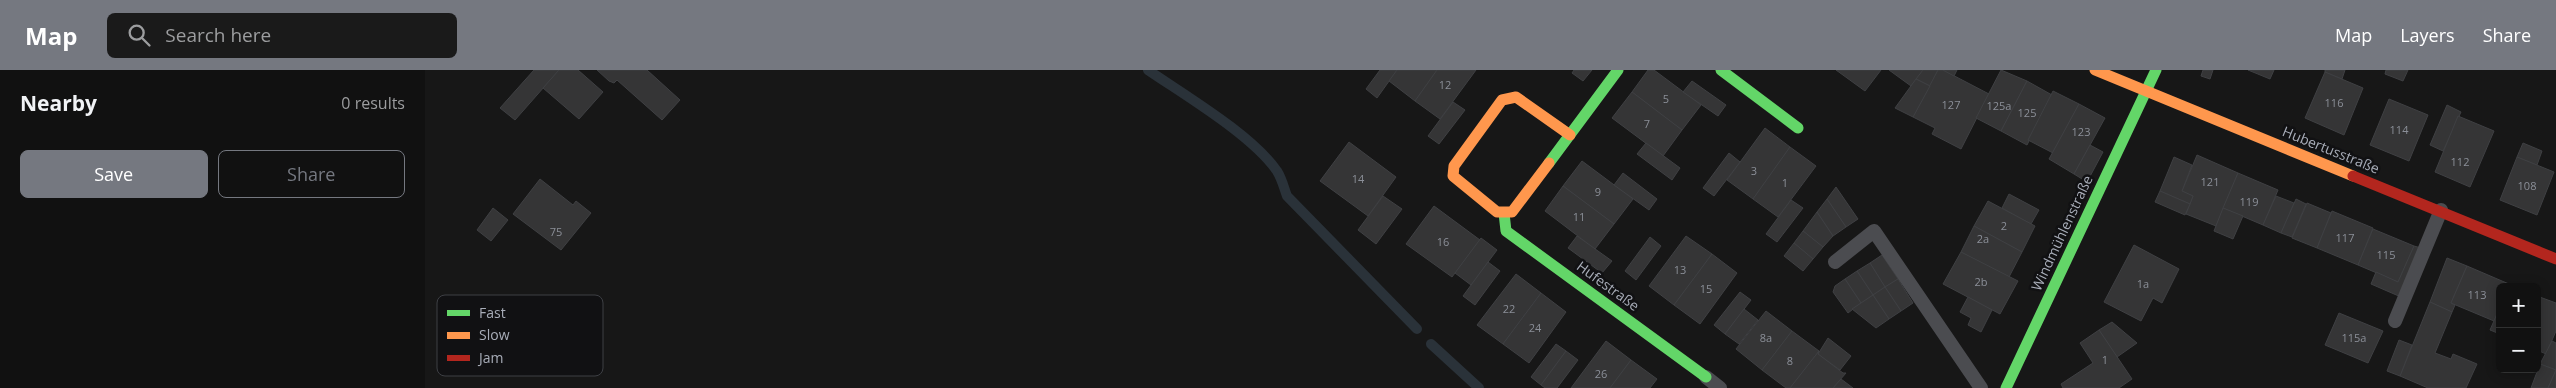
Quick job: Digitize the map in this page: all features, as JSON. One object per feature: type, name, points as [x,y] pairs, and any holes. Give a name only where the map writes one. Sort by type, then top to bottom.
[{"type":"street","points":[[1571,135],[1516,97],[1502,100],[1454,166],[1453,176],[1497,212],[1512,212],[1571,135],[1618,70]]},
{"type":"street","points":[[1721,70],[1798,128]]},
{"type":"street","name":"Hubertusstraße","points":[[2095,70],[2556,258]]},
{"type":"street","name":"Windmühlenstraße","points":[[2006,388],[2156,70]]},
{"type":"street","name":"Hufestraße","points":[[1504,213],[1506,231],[1706,377]]},
{"type":"lane","points":[[2395,321],[2441,210]]},
{"type":"lane","points":[[1835,262],[1874,231],[1981,388]]},
{"type":"lane","points":[[1706,377],[1720,388]]},
{"type":"building","points":[[534,70],[559,70],[515,120],[500,108]]},
{"type":"building","points":[[559,70],[578,70],[603,92],[579,119],[543,88]]},
{"type":"building","points":[[597,70],[647,70],[680,100],[662,120],[617,80],[614,83],[609,81]]},
{"type":"building","points":[[1380,70],[1397,70],[1377,98],[1366,89]]},
{"type":"building","points":[[1397,70],[1437,70],[1415,101],[1389,81]]},
{"type":"building","points":[[1437,70],[1476,70],[1440,119],[1415,101]]},
{"type":"building","points":[[1574,70],[1592,70],[1583,81],[1572,73]]},
{"type":"building","points":[[1648,70],[1654,70],[1701,105],[1682,130],[1632,92]]},
{"type":"building","points":[[1836,70],[1881,70],[1865,91]]},
{"type":"building","points":[[1889,70],[1923,70],[1911,86]]},
{"type":"building","points":[[1923,70],[1938,70],[1930,86],[1916,79]]},
{"type":"building","points":[[1938,70],[1943,70],[1989,94],[1961,149],[1932,134],[1935,128],[1913,117]]},
{"type":"building","points":[[1943,70],[1957,70],[1954,76]]},
{"type":"building","points":[[2001,70],[2027,81],[2001,131],[1976,118]]},
{"type":"building","points":[[2203,70],[2213,70],[2210,79],[2201,76]]},
{"type":"building","points":[[2248,70],[2274,70],[2270,79]]},
{"type":"building","points":[[2325,70],[2345,70],[2342,79],[2325,72]]},
{"type":"building","points":[[2386,70],[2408,70],[2403,81],[2385,74]]},
{"type":"building","points":[[2325,72],[2363,88],[2344,135],[2305,118]]},
{"type":"building","points":[[1916,79],[1930,86],[1913,117],[1895,108]]},
{"type":"building","points":[[1692,81],[1726,105],[1718,116],[1683,92]]},
{"type":"building","points":[[2027,81],[2052,95],[2027,145],[2001,131]]},
{"type":"building","points":[[2053,91],[2079,104],[2053,153],[2028,140]]},
{"type":"building","points":[[1632,92],[1682,130],[1663,156],[1612,118]]},
{"type":"building","points":[[2389,99],[2428,115],[2409,161],[2370,145]]},
{"type":"building","points":[[1453,102],[1465,110],[1439,144],[1428,136]]},
{"type":"building","points":[[2079,104],[2105,118],[2074,174],[2049,159]]},
{"type":"building","points":[[2447,105],[2461,112],[2443,151],[2430,145]]},
{"type":"building","points":[[2458,116],[2494,131],[2470,187],[2435,172]]},
{"type":"building","points":[[1765,128],[1790,147],[1753,199],[1727,180]]},
{"type":"building","points":[[1349,142],[1396,177],[1368,216],[1320,181]]},
{"type":"building","points":[[1646,143],[1680,168],[1672,180],[1637,154]]},
{"type":"building","points":[[2523,143],[2542,151],[2537,165],[2517,157]]},
{"type":"building","points":[[2090,145],[2103,152],[2087,182],[2074,174]]},
{"type":"building","points":[[1790,147],[1816,166],[1778,217],[1753,199]]},
{"type":"building","points":[[1729,153],[1740,162],[1714,196],[1703,188]]},
{"type":"building","points":[[2197,155],[2238,173],[2216,226],[2186,214],[2193,196],[2182,191]]},
{"type":"building","points":[[2174,157],[2192,165],[2182,191],[2193,196],[2190,204],[2160,191]]},
{"type":"building","points":[[2517,157],[2554,172],[2537,215],[2500,200]]},
{"type":"building","points":[[1582,161],[1633,199],[1614,224],[1563,186]]},
{"type":"building","points":[[1623,173],[1657,199],[1649,210],[1614,185]]},
{"type":"building","points":[[2238,173],[2278,190],[2263,225],[2223,208]]},
{"type":"building","points":[[540,179],[573,205],[576,201],[591,213],[561,250],[513,214]]},
{"type":"building","points":[[1563,186],[1614,224],[1595,249],[1545,211]]},
{"type":"building","points":[[1836,187],[1858,219],[1846,227],[1827,199]]},
{"type":"building","points":[[2160,191],[2190,204],[2185,215],[2155,202]]},
{"type":"building","points":[[2009,194],[2039,210],[2031,224],[2002,208]]},
{"type":"building","points":[[1383,196],[1402,209],[1376,244],[1358,230]]},
{"type":"building","points":[[2276,196],[2294,203],[2281,233],[2263,225]]},
{"type":"building","points":[[1827,199],[1846,227],[1833,236],[1817,212]]},
{"type":"building","points":[[2296,199],[2306,204],[2292,237],[2281,233]]},
{"type":"building","points":[[1791,200],[1803,208],[1777,242],[1766,234]]},
{"type":"building","points":[[1988,201],[2035,226],[2022,252],[1974,226]]},
{"type":"building","points":[[2307,203],[2331,213],[2317,248],[2292,238]]},
{"type":"building","points":[[1434,206],[1480,240],[1452,277],[1406,244]]},
{"type":"building","points":[[493,208],[508,220],[491,241],[477,230]]},
{"type":"building","points":[[2223,208],[2243,216],[2233,239],[2214,231]]},
{"type":"building","points":[[2332,211],[2373,228],[2358,265],[2317,248]]},
{"type":"building","points":[[1817,212],[1833,236],[1823,247],[1803,231]]},
{"type":"building","points":[[1974,226],[2022,252],[2009,277],[1961,252]]},
{"type":"building","points":[[2373,229],[2414,246],[2398,282],[2358,265]]},
{"type":"building","points":[[1803,231],[1823,247],[1813,259],[1794,243]]},
{"type":"building","points":[[1577,236],[1612,261],[1602,273],[1568,248]]},
{"type":"building","points":[[1686,236],[1712,254],[1674,305],[1649,286]]},
{"type":"building","points":[[1650,237],[1661,246],[1636,280],[1625,271]]},
{"type":"building","points":[[1481,238],[1497,250],[1471,285],[1455,273]]},
{"type":"building","points":[[1794,243],[1813,259],[1803,271],[1784,256]]},
{"type":"building","points":[[2134,245],[2179,269],[2162,303],[2153,298],[2141,321],[2104,302]]},
{"type":"building","points":[[2414,246],[2421,248],[2401,297],[2371,284],[2376,272],[2398,282]]},
{"type":"building","points":[[1961,252],[2018,281],[2000,314],[1943,284]]},
{"type":"building","points":[[1712,254],[1737,273],[1700,324],[1674,305]]},
{"type":"building","points":[[1882,255],[1898,279],[1885,287],[1870,263]]},
{"type":"building","points":[[2447,258],[2467,266],[2451,303],[2455,305],[2452,312],[2430,302]]},
{"type":"building","points":[[1488,262],[1500,271],[1475,305],[1463,296]]},
{"type":"building","points":[[1870,263],[1885,287],[1873,295],[1857,271]]},
{"type":"building","points":[[2467,266],[2507,283],[2496,283],[2496,316],[2494,321],[2451,303]]},
{"type":"building","points":[[1857,271],[1873,295],[1861,303],[1845,279]]},
{"type":"building","points":[[1516,274],[1541,293],[1503,344],[1477,325]]},
{"type":"building","points":[[1845,279],[1861,303],[1848,313],[1833,292],[1835,286]]},
{"type":"building","points":[[1898,279],[1913,303],[1901,311],[1885,287]]},
{"type":"building","points":[[1885,287],[1901,311],[1889,319],[1873,295]]},
{"type":"building","points":[[1740,292],[1751,300],[1725,334],[1714,325]]},
{"type":"building","points":[[1541,293],[1566,312],[1529,363],[1503,344]]},
{"type":"building","points":[[1873,295],[1889,319],[1876,328],[1852,309]]},
{"type":"building","points":[[1968,297],[1992,310],[1981,332],[1968,325],[1971,318],[1960,312]]},
{"type":"building","points":[[2541,297],[2556,303],[2556,331],[2546,354],[2541,352]]},
{"type":"building","points":[[2430,302],[2452,312],[2435,353],[2451,359],[2453,354],[2477,364],[2466,388],[2428,388],[2400,376]]},
{"type":"building","points":[[1744,309],[1758,320],[1739,344],[1725,334]]},
{"type":"building","points":[[1766,311],[1792,331],[1762,370],[1736,349]]},
{"type":"building","points":[[2339,313],[2383,331],[2368,363],[2325,345]]},
{"type":"building","points":[[2496,316],[2496,332],[2490,330]]},
{"type":"building","points":[[2112,322],[2137,343],[2117,357],[2099,330]]},
{"type":"building","points":[[2099,330],[2132,379],[2119,388],[2063,388],[2061,384],[2093,363],[2080,343]]},
{"type":"building","points":[[1792,331],[1819,351],[1790,388],[1786,388],[1762,370]]},
{"type":"building","points":[[1828,338],[1851,356],[1840,370],[1818,354]]},
{"type":"building","points":[[2399,340],[2412,345],[2400,376],[2387,371]]},
{"type":"building","points":[[1606,341],[1631,360],[1610,388],[1571,388]]},
{"type":"building","points":[[2552,341],[2556,343],[2556,370],[2541,364]]},
{"type":"building","points":[[1556,344],[1566,351],[1541,385],[1531,377]]},
{"type":"building","points":[[1566,351],[1578,360],[1557,388],[1545,388],[1541,385]]},
{"type":"building","points":[[1819,351],[1818,354],[1843,373],[1846,373],[1833,388],[1790,388]]},
{"type":"building","points":[[1631,360],[1657,379],[1650,388],[1610,388]]},
{"type":"building","points":[[2541,364],[2556,370],[2548,388],[2531,388],[2537,373],[2541,373]]},
{"type":"building","points":[[2556,370],[2556,388],[2548,388]]},
{"type":"building","points":[[1841,379],[1853,388],[1833,388]]},
{"type":"waterway","points":[[1148,70],[1235,130],[1266,157],[1282,180],[1287,196],[1417,329]]},
{"type":"waterway","points":[[1431,344],[1479,388]]},
{"type":"traffic: fast","points":[[1549,163],[1618,70]]},
{"type":"traffic: fast","points":[[1721,70],[1798,128]]},
{"type":"traffic: fast","points":[[2006,388],[2156,70]]},
{"type":"traffic: fast","points":[[1504,213],[1506,231],[1706,377]]},
{"type":"traffic: slow","points":[[2095,70],[2353,176]]},
{"type":"traffic: slow","points":[[1549,163],[1512,212],[1497,212],[1453,176],[1454,166],[1502,100],[1516,97],[1570,135]]},
{"type":"traffic: jam","points":[[2353,176],[2556,259]]}]
